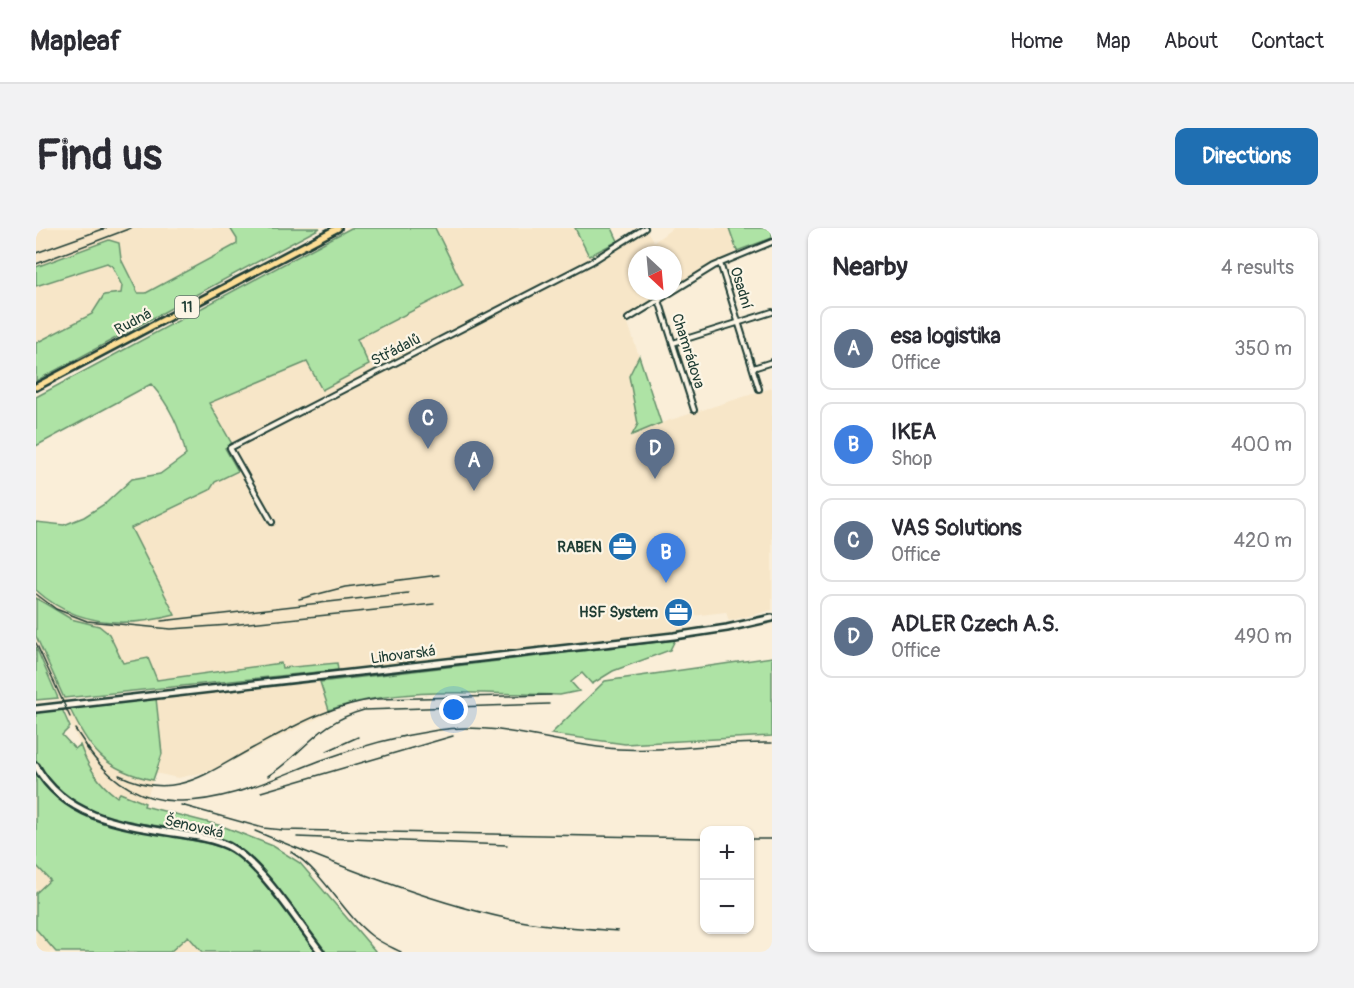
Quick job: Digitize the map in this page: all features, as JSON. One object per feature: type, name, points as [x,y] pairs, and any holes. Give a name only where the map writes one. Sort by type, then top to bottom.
[{"type":"main road","name":"Rudná","points":[[36,387],[338,228]]},
{"type":"street","name":"Střádalů","points":[[272,522],[230,448],[591,262],[645,228]]},
{"type":"street","points":[[682,286],[720,263],[772,242]]},
{"type":"street","name":"Osadní","points":[[720,263],[759,389]]},
{"type":"street","points":[[628,319],[659,300]]},
{"type":"street","name":"Chamrádova","points":[[659,300],[694,410]]},
{"type":"street","points":[[673,343],[772,312]]},
{"type":"street","points":[[753,368],[772,362]]},
{"type":"street","name":"Lihovarská","points":[[36,709],[674,636],[772,618]]},
{"type":"street","name":"Šenovská","points":[[36,766],[59,796],[88,814],[109,822],[202,838],[233,850],[257,871],[321,952]]},
{"type":"shaded area","points":[[36,228],[242,228],[246,250],[36,364]]},
{"type":"shaded area","points":[[435,228],[575,228],[594,265],[647,231],[654,242],[673,228],[729,228],[737,251],[682,282],[682,246],[628,246],[628,300],[653,300],[626,317],[661,423],[772,388],[772,610],[729,621],[726,612],[683,617],[684,630],[338,670],[337,663],[282,668],[281,663],[157,680],[123,664],[109,634],[99,626],[71,619],[36,598],[36,590],[48,601],[74,615],[102,622],[132,623],[174,615],[131,528],[210,490],[215,482],[245,467],[209,403],[307,362],[369,365],[356,339],[463,285]]},
{"type":"shaded area","points":[[36,636],[85,739],[97,755],[141,777],[153,780],[145,803],[121,793],[117,797],[93,774],[36,647]]},
{"type":"shaded area","points":[[320,682],[330,712],[214,770],[178,778],[155,773],[162,754],[156,698]]},
{"type":"shaded area","points":[[36,865],[50,880],[36,893]]},
{"type":"shaded area","points":[[36,929],[56,952],[36,952]]},
{"type":"shaded area","points":[[188,936],[202,952],[170,952]]},
{"type":"green space","points":[[230,228],[320,228],[36,381],[36,343],[92,314],[104,295],[121,293],[122,286],[112,266],[107,263],[36,286],[36,267],[109,240],[119,243],[121,259],[138,293],[146,293],[237,244],[237,239]]},
{"type":"green space","points":[[351,228],[435,228],[463,285],[357,339],[369,365],[322,390],[307,362],[209,403],[232,444],[225,448],[238,471],[215,482],[210,490],[131,528],[175,615],[138,622],[101,621],[67,611],[36,590],[36,522],[64,525],[84,517],[106,503],[132,479],[160,474],[186,455],[173,417],[164,400],[151,384],[36,446],[36,397]]},
{"type":"green space","points":[[575,228],[612,228],[618,241],[589,256]]},
{"type":"green space","points":[[729,228],[772,228],[772,238],[737,251]]},
{"type":"green space","points":[[639,356],[661,423],[632,435],[638,424],[629,376]]},
{"type":"green space","points":[[36,598],[71,619],[99,626],[109,634],[123,663],[148,658],[157,680],[281,663],[282,668],[337,663],[338,670],[64,698],[36,636]]},
{"type":"green space","points":[[675,640],[670,650],[613,671],[592,684],[582,673],[571,682],[579,691],[560,695],[414,694],[357,702],[329,710],[320,682]]},
{"type":"green space","points":[[36,647],[58,698],[36,700]]},
{"type":"green space","points":[[772,657],[772,736],[625,744],[551,734],[605,681]]},
{"type":"green space","points":[[156,698],[162,754],[153,780],[122,770],[100,756],[84,735],[69,707]]},
{"type":"green space","points":[[62,709],[70,727],[62,735],[75,749],[80,745],[94,774],[117,797],[120,793],[145,803],[144,806],[222,826],[273,846],[300,863],[376,952],[325,952],[260,868],[237,848],[216,837],[116,819],[92,812],[70,800],[51,782],[36,759],[36,713]]},
{"type":"green space","points":[[36,773],[49,790],[65,804],[83,814],[103,822],[207,843],[232,852],[258,876],[318,952],[202,952],[188,936],[170,952],[56,952],[36,929],[36,893],[50,880],[36,865]]},
{"type":"railway","points":[[36,253],[106,228]]},
{"type":"railway","points":[[36,264],[131,228]]},
{"type":"railway","points":[[299,599],[345,587],[439,575]]},
{"type":"railway","points":[[161,621],[408,593]]},
{"type":"railway","points":[[36,594],[56,609],[87,621],[171,629],[434,604]]},
{"type":"railway","points":[[36,643],[70,717]]},
{"type":"railway","points":[[119,775],[139,783],[157,786],[189,781],[205,775],[282,732],[328,711],[360,702],[377,699],[551,695]]},
{"type":"railway","points":[[268,776],[334,722],[364,710],[549,704]]},
{"type":"railway","points":[[84,744],[102,767],[135,791],[161,800],[195,801],[231,794],[348,751],[438,730],[461,728],[506,731],[595,747],[637,750],[772,743]]},
{"type":"railway","points":[[75,729],[90,751]]},
{"type":"railway","points":[[261,792],[453,736]]},
{"type":"railway","points":[[327,751],[358,737]]},
{"type":"railway","points":[[181,805],[263,828],[283,830],[700,838]]},
{"type":"railway","points":[[255,831],[378,880],[474,910],[533,923],[618,931]]},
{"type":"railway","points":[[297,837],[507,845]]},
{"type":"railway","points":[[754,839],[772,839]]},
{"type":"railway","points":[[291,852],[314,871],[361,926],[379,941],[401,952]]},
{"type":"place","name":"VAS Solutions","points":[[428,449]]},
{"type":"place","name":"ADLER Czech A.S.","points":[[655,479]]},
{"type":"place","name":"esa logistika","points":[[474,491]]},
{"type":"place","name":"RABEN","points":[[623,547]]},
{"type":"place","name":"IKEA","points":[[666,583]]},
{"type":"place","name":"HSF System","points":[[679,612]]}]
